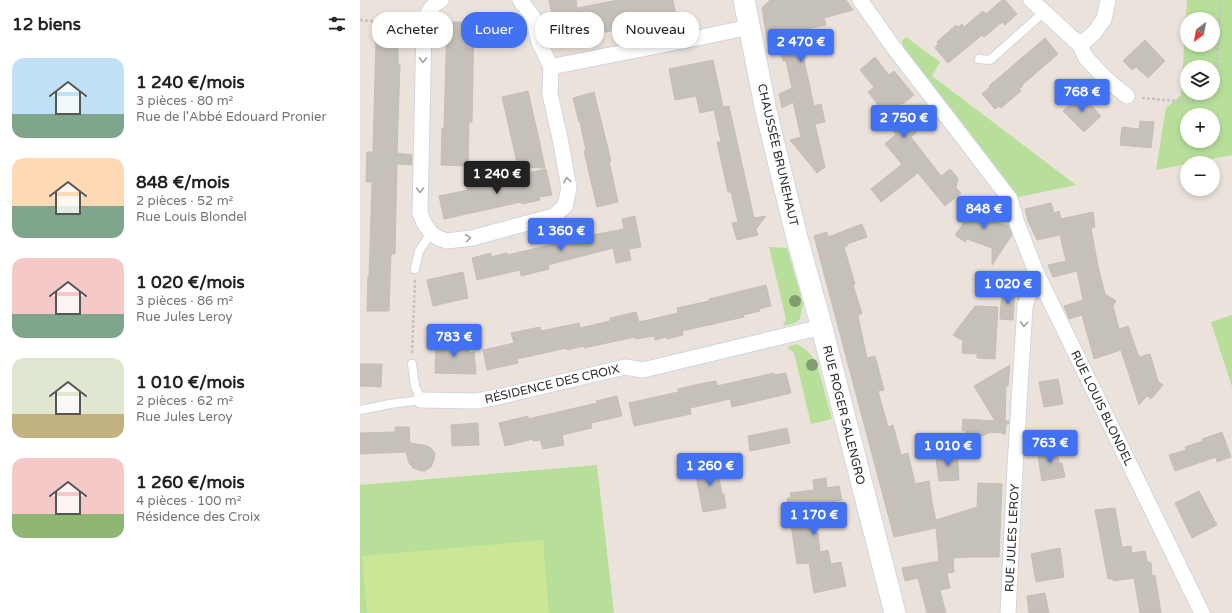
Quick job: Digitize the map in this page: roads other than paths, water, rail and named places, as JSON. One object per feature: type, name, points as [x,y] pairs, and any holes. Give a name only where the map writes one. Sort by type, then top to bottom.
[{"type":"main road","name":"CHAUSSÉE BRUNEHAUT","points":[[744,0],[766,111],[797,238],[811,286]]},
{"type":"main road","name":"RUE ROGER SALENGRO","points":[[811,286],[895,613]]},
{"type":"street","points":[[441,0],[433,5],[429,10],[424,27],[420,214],[431,233],[446,241],[472,238],[554,216],[565,206],[569,188],[550,94],[551,67],[539,42],[533,17],[520,0]]},
{"type":"street","name":"RUE LOUIS BLONDEL","points":[[860,0],[894,48],[1010,199],[1017,223],[1036,272],[1202,613]]},
{"type":"street","points":[[1031,0],[1080,44],[1086,58],[1105,78],[1127,96]]},
{"type":"street","points":[[1080,44],[1094,33],[1104,19],[1108,0]]},
{"type":"street","points":[[551,67],[603,56],[644,50],[749,28]]},
{"type":"street","name":"RUE JULES LEROY","points":[[1008,613],[1025,306],[1036,272]]},
{"type":"street","name":"RÉSIDENCE DES CROIX","points":[[421,400],[476,401],[625,367],[643,370],[822,328]]},
{"type":"lane","points":[[979,59],[990,60],[1044,12]]},
{"type":"lane","points":[[415,269],[419,251],[431,233]]},
{"type":"lane","points":[[360,410],[421,400],[415,386],[412,364]]}]
